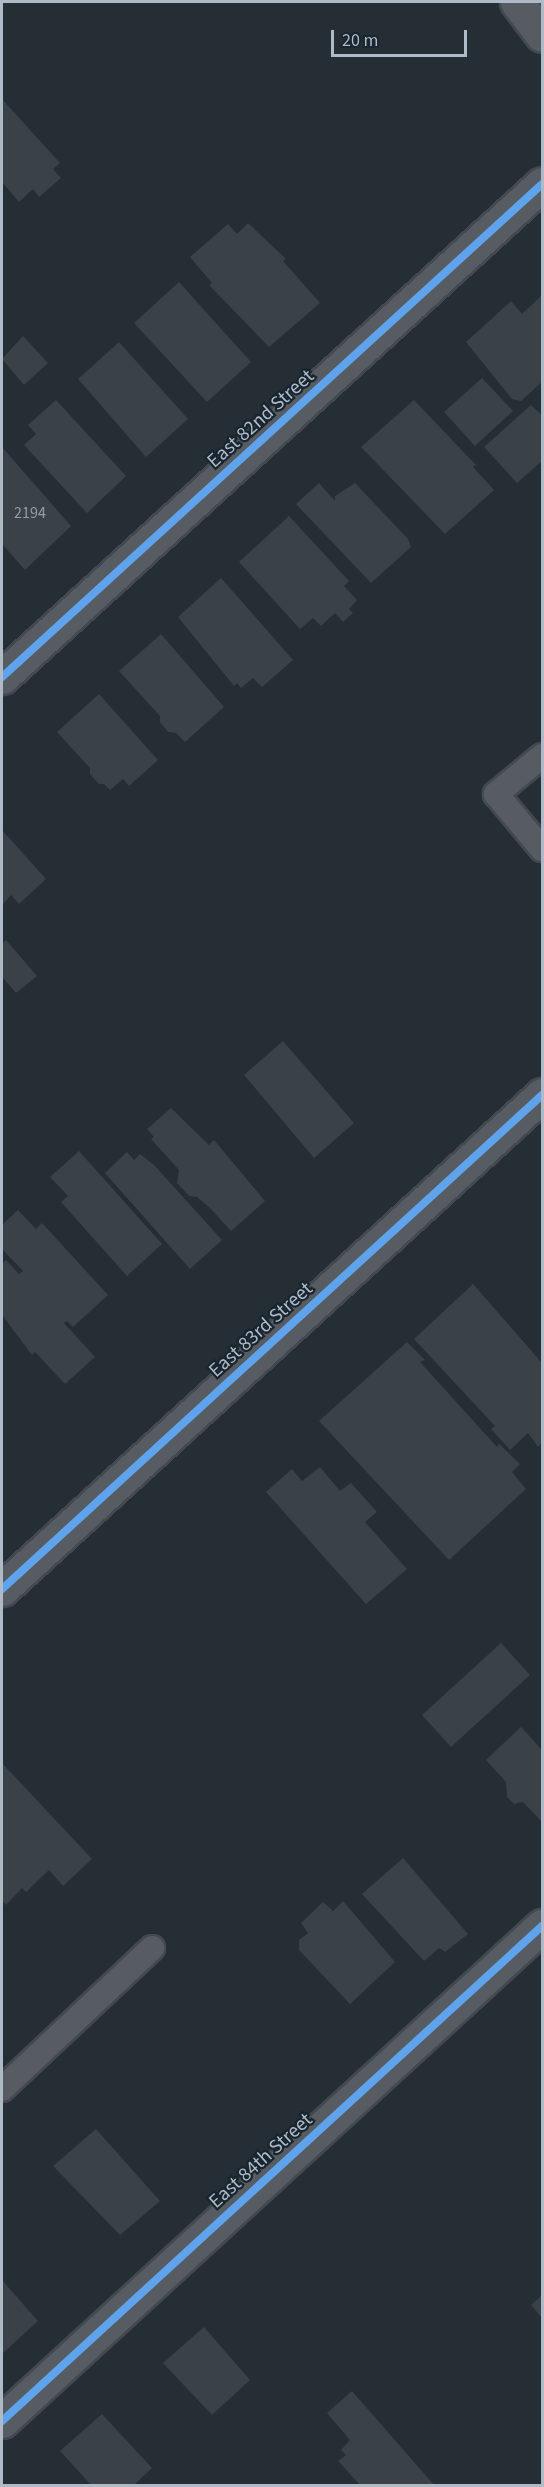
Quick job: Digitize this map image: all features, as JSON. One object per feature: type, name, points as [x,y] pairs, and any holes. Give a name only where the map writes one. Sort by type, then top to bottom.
[{"type":"street","points":[[517,2],[543,35]]},
{"type":"street","name":"East 82nd Street","points":[[2,677],[543,184]]},
{"type":"street","name":"East 83rd Street","points":[[2,1589],[543,1095]]},
{"type":"street","name":"East 84th Street","points":[[2,2421],[543,1926]]},
{"type":"lane","points":[[543,756],[496,794],[543,849]]},
{"type":"lane","points":[[2,2089],[152,1948]]},
{"type":"building","points":[[2,99],[60,163],[53,169],[61,178],[39,197],[33,189],[19,202],[2,182]]},
{"type":"building","points":[[248,223],[286,259],[283,261],[320,303],[269,347],[209,285],[212,283],[190,257],[228,224],[237,234]]},
{"type":"building","points":[[179,282],[251,362],[207,402],[134,323]]},
{"type":"building","points":[[542,295],[542,382],[521,401],[512,399],[466,342],[511,301],[522,314]]},
{"type":"building","points":[[23,336],[48,363],[24,385],[2,359]]},
{"type":"building","points":[[119,342],[188,419],[146,457],[78,379]]},
{"type":"building","points":[[482,378],[513,411],[475,446],[444,412]]},
{"type":"building","points":[[56,400],[126,476],[87,513],[24,445],[36,434],[28,425]]},
{"type":"building","points":[[414,400],[476,465],[473,467],[494,490],[445,534],[361,447]]},
{"type":"building","points":[[531,405],[542,415],[542,461],[517,483],[484,447]]},
{"type":"building","points":[[2,447],[71,526],[25,570],[2,544]]},
{"type":"building","points":[[319,483],[335,501],[335,496],[355,483],[408,539],[411,547],[371,583],[296,504]]},
{"type":"building","points":[[289,516],[349,581],[344,586],[357,600],[349,609],[353,613],[343,622],[335,613],[321,626],[313,618],[300,629],[239,562]]},
{"type":"building","points":[[221,578],[293,660],[262,687],[253,678],[241,688],[237,683],[234,686],[178,617]]},
{"type":"building","points":[[161,634],[224,707],[185,742],[176,733],[168,732],[160,722],[160,716],[119,671]]},
{"type":"building","points":[[99,694],[158,760],[129,786],[123,779],[110,790],[104,784],[99,784],[90,774],[90,768],[57,732]]},
{"type":"building","points":[[2,830],[46,879],[19,904],[11,895],[2,905]]},
{"type":"building","points":[[6,940],[37,976],[16,993],[2,977],[2,944]]},
{"type":"building","points":[[283,1041],[354,1123],[314,1158],[244,1075]]},
{"type":"building","points":[[171,1108],[209,1145],[214,1140],[265,1201],[231,1231],[210,1208],[197,1197],[189,1196],[177,1183],[179,1170],[151,1139],[154,1137],[147,1129]]},
{"type":"building","points":[[79,1151],[162,1244],[127,1276],[61,1202],[68,1196],[50,1177]]},
{"type":"building","points":[[127,1152],[134,1160],[140,1154],[154,1165],[222,1240],[190,1269],[105,1173]]},
{"type":"building","points":[[18,1210],[36,1229],[42,1223],[108,1295],[73,1327],[67,1321],[64,1323],[95,1357],[65,1384],[35,1352],[32,1355],[2,1315],[2,1264],[6,1260],[19,1274],[23,1271],[2,1249],[2,1225]]},
{"type":"building","points":[[473,1284],[542,1363],[542,1442],[538,1447],[528,1433],[510,1450],[491,1429],[495,1426],[414,1339]]},
{"type":"building","points":[[407,1342],[425,1360],[420,1362],[497,1447],[499,1444],[520,1464],[512,1472],[526,1489],[449,1560],[319,1421]]},
{"type":"building","points":[[320,1467],[340,1491],[351,1483],[377,1512],[365,1522],[407,1569],[366,1604],[266,1492],[292,1469],[302,1481]]},
{"type":"building","points":[[501,1643],[530,1675],[451,1747],[422,1715]]},
{"type":"building","points":[[521,1727],[542,1750],[542,1822],[523,1802],[514,1804],[507,1797],[506,1782],[486,1760]]},
{"type":"building","points":[[2,1763],[92,1859],[63,1886],[49,1870],[26,1892],[22,1888],[6,1905],[2,1900]]},
{"type":"building","points":[[403,1858],[468,1934],[445,1952],[439,1948],[424,1961],[362,1894]]},
{"type":"building","points":[[343,1901],[395,1962],[350,2004],[299,1950],[299,1940],[308,1933],[301,1923],[323,1902],[333,1911]]},
{"type":"building","points":[[96,2129],[160,2201],[120,2235],[53,2166]]},
{"type":"building","points":[[2,2280],[38,2321],[2,2354]]},
{"type":"building","points":[[542,2295],[542,2318],[531,2305]]},
{"type":"building","points":[[204,2327],[250,2380],[212,2415],[163,2363]]},
{"type":"building","points":[[352,2391],[435,2486],[361,2486],[338,2461],[346,2455],[341,2450],[350,2440],[327,2413]]},
{"type":"building","points":[[102,2414],[152,2468],[133,2486],[92,2486],[60,2451]]},
{"type":"cycle path","points":[[2,677],[542,184]]},
{"type":"cycle path","points":[[2,1589],[542,1095]]},
{"type":"cycle path","points":[[2,2421],[542,1926]]}]
